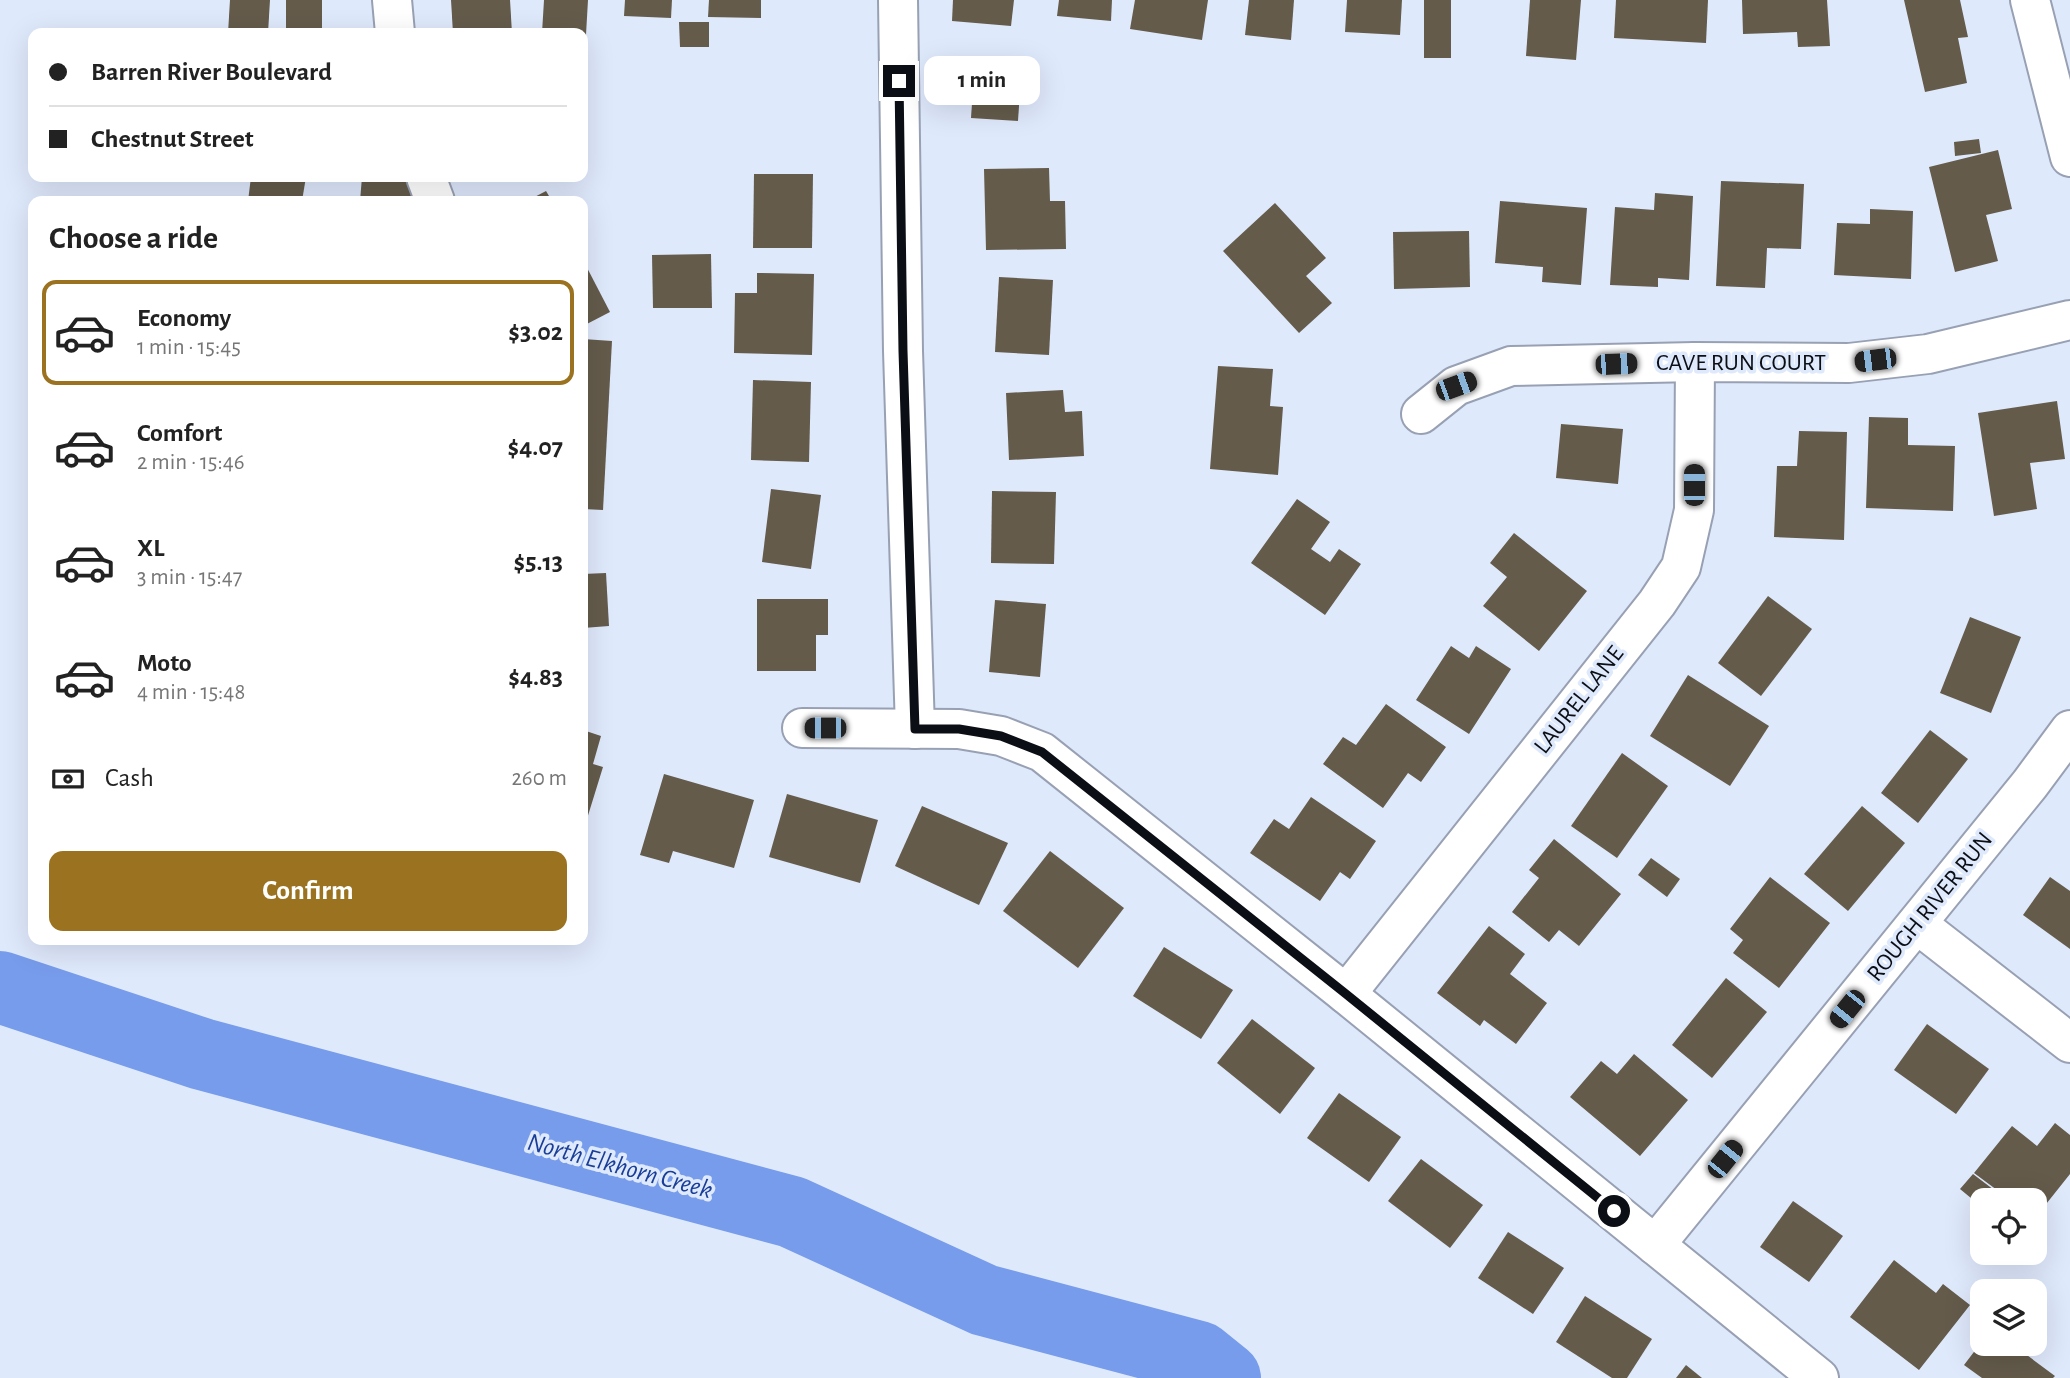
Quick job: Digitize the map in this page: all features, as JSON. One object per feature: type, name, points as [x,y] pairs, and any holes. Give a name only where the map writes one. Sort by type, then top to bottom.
[{"type":"street","points":[[392,0],[395,28]]},
{"type":"street","points":[[898,0],[903,351],[915,729]]},
{"type":"street","points":[[2030,0],[2070,157]]},
{"type":"street","name":"CAVE RUN COURT","points":[[1421,414],[1456,386],[1511,366],[1695,362],[1849,363],[1928,354],[2070,320]]},
{"type":"street","name":"LAUREL LANE","points":[[1346,994],[1657,603],[1681,567],[1694,510],[1695,362]]},
{"type":"street","points":[[802,728],[959,729],[1001,736],[1042,752],[1346,994],[1819,1378]]},
{"type":"street","name":"ROUGH RIVER RUN","points":[[1655,1245],[2030,784],[2070,730]]},
{"type":"street","points":[[1917,924],[2070,1043]]},
{"type":"building","points":[[230,0],[270,0],[268,28],[228,28]]},
{"type":"building","points":[[286,0],[322,0],[322,28],[286,28]]},
{"type":"building","points":[[451,0],[510,0],[512,28],[453,28]]},
{"type":"building","points":[[544,0],[588,0],[586,28],[542,28]]},
{"type":"building","points":[[625,0],[672,0],[671,18],[624,16]]},
{"type":"building","points":[[709,0],[761,0],[761,18],[708,17]]},
{"type":"building","points":[[953,0],[1014,0],[1011,26],[952,21]]},
{"type":"building","points":[[1059,0],[1112,0],[1111,21],[1057,16]]},
{"type":"building","points":[[1135,0],[1208,0],[1202,40],[1130,29]]},
{"type":"building","points":[[1249,0],[1294,0],[1291,40],[1245,35]]},
{"type":"building","points":[[1347,0],[1402,0],[1400,35],[1345,32]]},
{"type":"building","points":[[1424,0],[1451,0],[1451,58],[1424,58]]},
{"type":"building","points":[[1530,0],[1581,0],[1576,60],[1526,56]]},
{"type":"building","points":[[1616,0],[1708,0],[1706,43],[1614,38]]},
{"type":"building","points":[[1742,0],[1827,0],[1830,46],[1798,47],[1797,32],[1743,34]]},
{"type":"building","points":[[1904,0],[1960,0],[1968,37],[1958,38],[1967,83],[1925,92]]},
{"type":"building","points":[[679,22],[709,22],[709,47],[680,47]]},
{"type":"building","points":[[974,73],[1021,76],[1018,121],[971,118]]},
{"type":"building","points":[[1979,139],[1981,153],[1955,156],[1954,142]]},
{"type":"building","points":[[1998,150],[2012,209],[1986,215],[1998,261],[1955,272],[1929,167]]},
{"type":"building","points":[[1049,168],[1050,201],[1065,201],[1066,249],[986,250],[984,169]]},
{"type":"building","points":[[754,174],[813,174],[812,248],[753,248]]},
{"type":"building","points":[[1721,181],[1804,184],[1801,249],[1767,248],[1765,288],[1716,286]]},
{"type":"building","points":[[250,182],[305,182],[303,196],[249,196]]},
{"type":"building","points":[[362,182],[414,182],[412,196],[360,196]]},
{"type":"building","points":[[546,191],[549,196],[536,196]]},
{"type":"building","points":[[1655,193],[1693,196],[1689,280],[1658,278],[1658,287],[1610,285],[1615,207],[1654,210]]},
{"type":"building","points":[[1500,201],[1587,208],[1581,285],[1542,282],[1543,267],[1495,263]]},
{"type":"building","points":[[1275,203],[1326,258],[1306,276],[1332,303],[1299,333],[1223,251]]},
{"type":"building","points":[[1870,209],[1913,211],[1911,279],[1834,275],[1837,223],[1870,224]]},
{"type":"building","points":[[1469,231],[1470,287],[1394,289],[1393,232]]},
{"type":"building","points":[[711,254],[712,308],[653,308],[652,255]]},
{"type":"building","points":[[588,270],[610,312],[588,323]]},
{"type":"building","points":[[757,273],[814,274],[812,355],[734,353],[735,293],[757,293]]},
{"type":"building","points":[[999,277],[1053,280],[1049,355],[995,352]]},
{"type":"building","points":[[588,339],[612,341],[603,510],[588,509]]},
{"type":"building","points":[[1218,366],[1273,369],[1270,406],[1283,407],[1278,475],[1210,469]]},
{"type":"building","points":[[753,380],[811,382],[809,462],[751,460]]},
{"type":"building","points":[[1063,390],[1065,412],[1082,411],[1084,456],[1009,460],[1006,393]]},
{"type":"building","points":[[2057,401],[2065,459],[2030,463],[2037,509],[1994,516],[1978,413]]},
{"type":"building","points":[[1869,417],[1908,418],[1908,445],[1955,446],[1953,511],[1866,508]]},
{"type":"building","points":[[1561,424],[1623,429],[1618,484],[1556,478]]},
{"type":"building","points":[[1799,431],[1847,432],[1844,540],[1774,537],[1777,466],[1797,466]]},
{"type":"building","points":[[771,489],[821,495],[811,569],[762,562]]},
{"type":"building","points":[[992,491],[1056,492],[1054,564],[991,563]]},
{"type":"building","points":[[1297,499],[1330,522],[1311,549],[1330,562],[1339,549],[1361,564],[1325,615],[1251,563]]},
{"type":"building","points":[[1514,533],[1587,591],[1539,651],[1483,606],[1507,577],[1490,563]]},
{"type":"building","points":[[606,573],[609,626],[588,628],[588,574]]},
{"type":"building","points":[[1768,596],[1812,629],[1761,696],[1718,663]]},
{"type":"building","points":[[757,599],[828,599],[828,635],[816,635],[816,671],[757,671]]},
{"type":"building","points":[[995,600],[1046,604],[1040,677],[989,672]]},
{"type":"building","points":[[1970,617],[2021,637],[1991,713],[1940,693]]},
{"type":"building","points":[[1451,646],[1469,658],[1476,646],[1511,669],[1469,734],[1416,700]]},
{"type":"building","points":[[1688,675],[1769,726],[1730,786],[1650,736]]},
{"type":"building","points":[[1386,704],[1446,747],[1421,782],[1408,773],[1383,808],[1323,764],[1343,737],[1356,745]]},
{"type":"building","points":[[1930,730],[1968,759],[1918,823],[1881,793]]},
{"type":"building","points":[[588,732],[601,736],[593,764],[603,767],[588,816]]},
{"type":"building","points":[[1622,753],[1668,786],[1617,858],[1571,826]]},
{"type":"building","points":[[664,774],[754,800],[734,868],[673,851],[669,863],[640,855]]},
{"type":"building","points":[[787,794],[878,820],[860,883],[769,857]]},
{"type":"building","points":[[1311,797],[1376,841],[1350,879],[1340,872],[1320,901],[1250,853],[1274,819],[1289,829]]},
{"type":"building","points":[[922,806],[1008,843],[979,905],[895,866]]},
{"type":"building","points":[[1862,806],[1905,843],[1848,911],[1804,874]]},
{"type":"building","points":[[1554,839],[1621,894],[1579,946],[1559,930],[1549,942],[1512,912],[1539,878],[1529,870]]},
{"type":"building","points":[[1050,851],[1124,908],[1078,968],[1003,911]]},
{"type":"building","points":[[1651,858],[1680,879],[1667,897],[1638,875]]},
{"type":"building","points":[[1770,877],[1830,923],[1779,988],[1733,953],[1743,940],[1730,929]]},
{"type":"building","points":[[2050,877],[2070,891],[2070,949],[2023,915]]},
{"type":"building","points":[[1489,926],[1525,954],[1510,974],[1547,1003],[1516,1044],[1484,1020],[1480,1026],[1437,993]]},
{"type":"building","points":[[1164,947],[1233,990],[1201,1039],[1133,996]]},
{"type":"building","points":[[1726,978],[1767,1012],[1712,1078],[1672,1045]]},
{"type":"building","points":[[1252,1019],[1315,1068],[1280,1114],[1217,1063]]},
{"type":"building","points":[[1927,1024],[1989,1069],[1956,1114],[1894,1070]]},
{"type":"building","points":[[1634,1054],[1688,1100],[1640,1156],[1570,1097],[1601,1061],[1617,1074]]},
{"type":"building","points":[[1339,1093],[1401,1137],[1369,1182],[1307,1138]]},
{"type":"building","points":[[2055,1123],[2070,1135],[2070,1174],[2047,1203],[2047,1188],[1994,1188],[1974,1173],[2012,1126],[2037,1146]]},
{"type":"building","points":[[1421,1159],[1483,1205],[1450,1248],[1388,1201]]},
{"type":"building","points":[[1973,1174],[1991,1188],[1970,1188],[1970,1197],[1960,1189]]},
{"type":"building","points":[[1793,1201],[1843,1236],[1809,1282],[1760,1247]]},
{"type":"building","points":[[1508,1232],[1564,1268],[1533,1314],[1478,1278]]},
{"type":"building","points":[[1894,1260],[1936,1293],[1943,1284],[1970,1305],[1919,1370],[1850,1317]]},
{"type":"building","points":[[1585,1296],[1652,1339],[1627,1378],[1612,1378],[1556,1342]]},
{"type":"building","points":[[1971,1356],[2028,1356],[2055,1376],[1982,1378],[1964,1365]]},
{"type":"building","points":[[1686,1365],[1702,1378],[1676,1378]]},
{"type":"waterway","name":"North Elkhorn Creek","points":[[0,987],[202,1054],[792,1212],[984,1300],[1199,1357],[1225,1378]]},
{"type":"route","points":[[899,81],[903,351],[915,729],[959,729],[1001,736],[1042,752],[1614,1211]]}]
